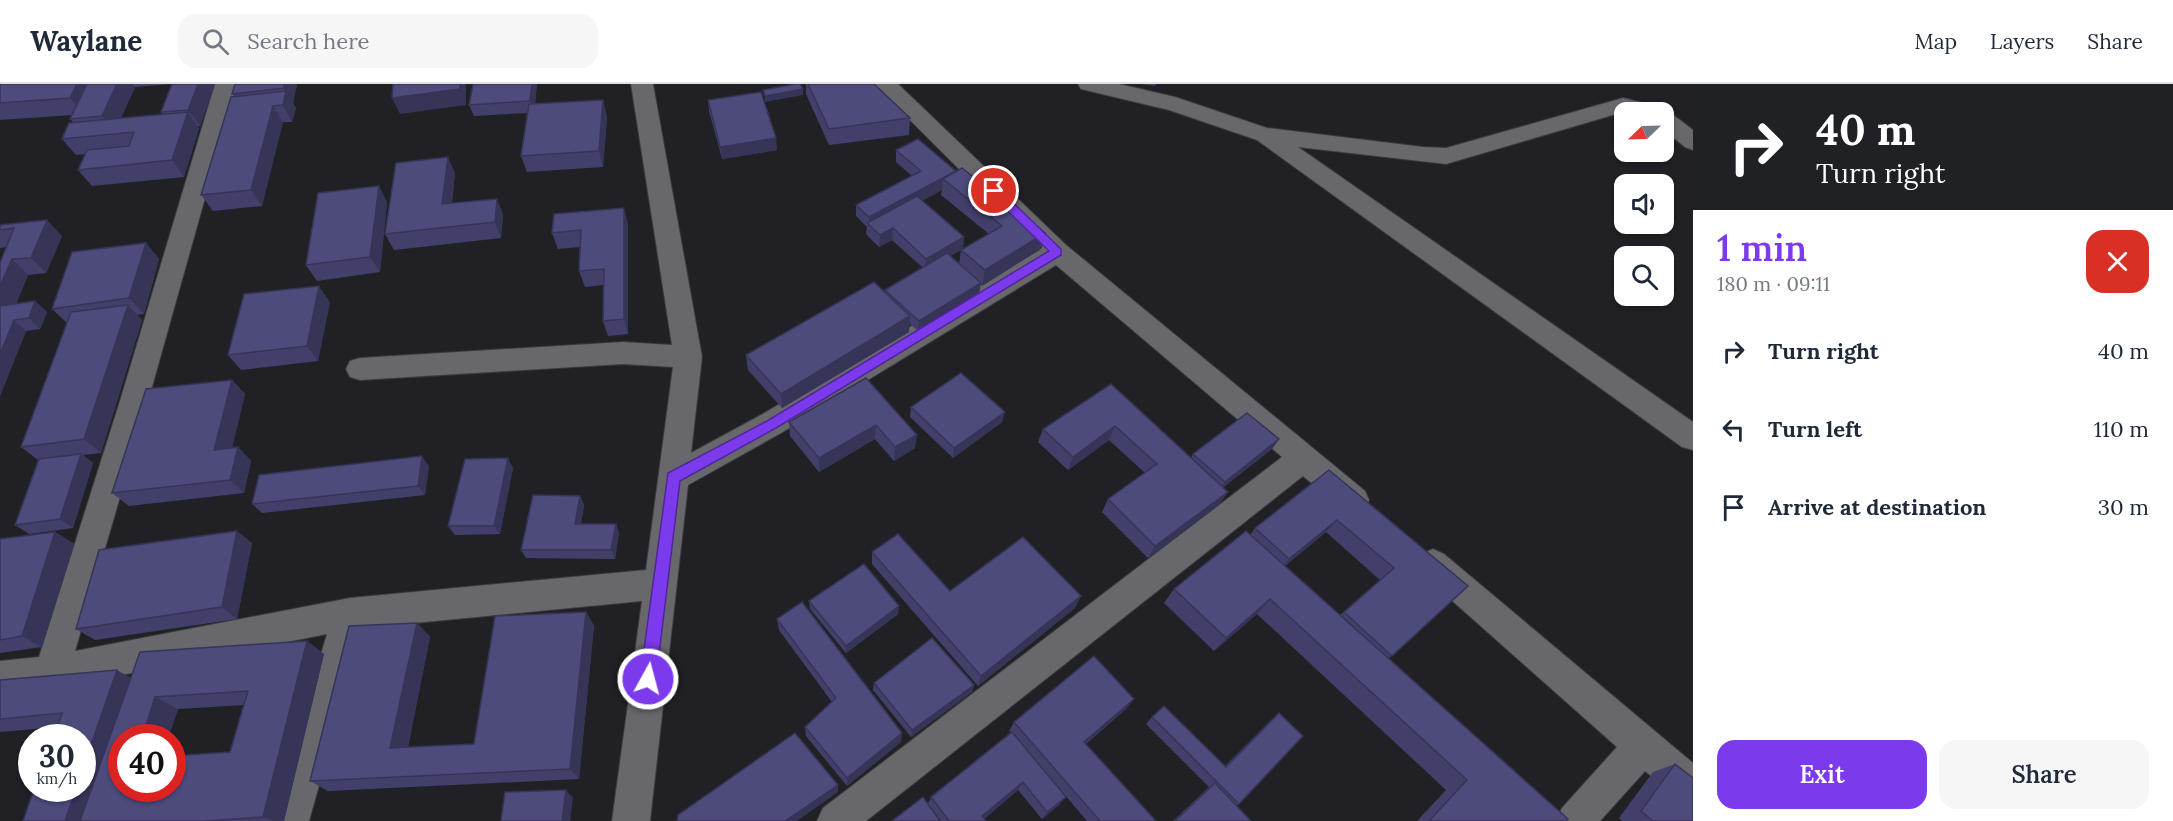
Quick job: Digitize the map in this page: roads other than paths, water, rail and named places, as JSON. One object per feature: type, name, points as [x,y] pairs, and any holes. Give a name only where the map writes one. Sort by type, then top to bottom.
[{"type":"street","points":[[51,672],[134,401],[226,84]]},
{"type":"street","points":[[631,821],[688,357],[642,84]]},
{"type":"street","points":[[885,84],[1057,252],[1302,459],[1376,518]]},
{"type":"street","points":[[1089,84],[1174,94],[1265,135],[1693,438]]},
{"type":"street","points":[[1265,135],[1446,156],[1614,108]]},
{"type":"street","points":[[1674,127],[1693,142]]},
{"type":"street","points":[[673,478],[771,424],[1057,252]]},
{"type":"street","points":[[360,369],[623,353],[688,357]]},
{"type":"street","points":[[836,821],[1302,459]]},
{"type":"street","points":[[1413,548],[1459,585],[1643,746],[1693,786]]},
{"type":"street","points":[[0,678],[51,672],[350,614],[660,584]]},
{"type":"street","points":[[290,821],[350,614]]},
{"type":"street","points":[[1575,821],[1643,746]]}]
